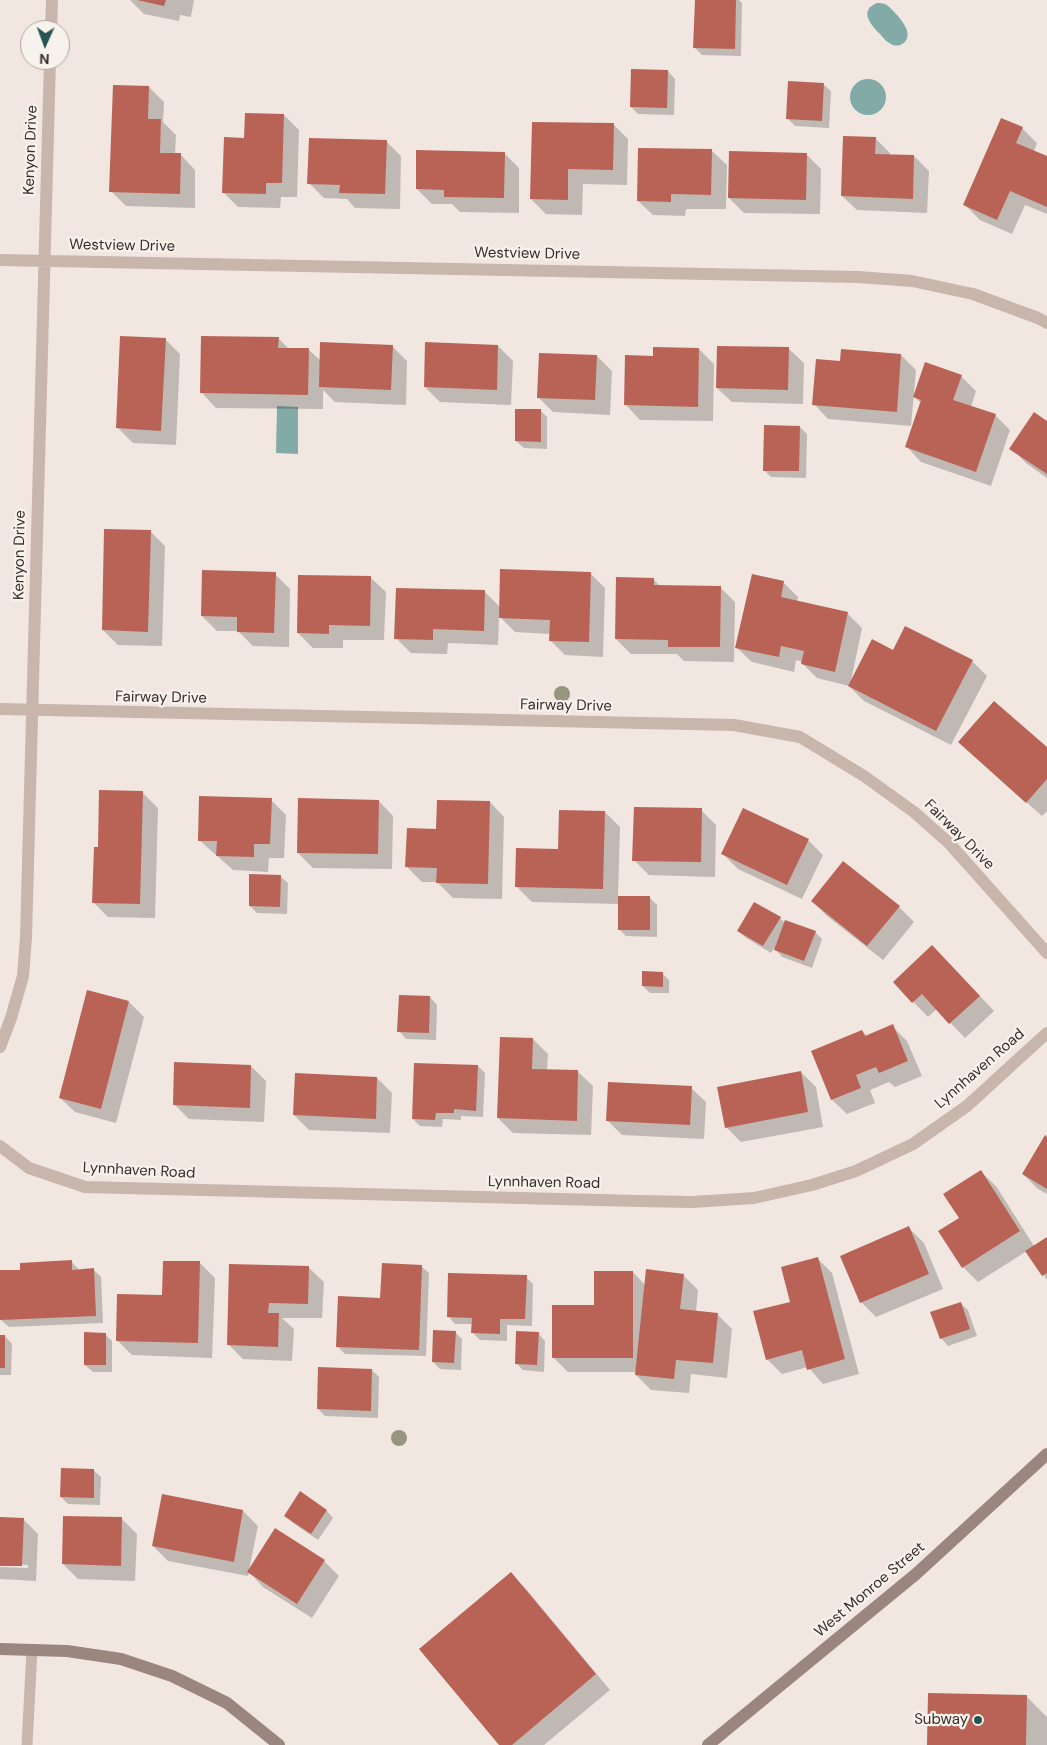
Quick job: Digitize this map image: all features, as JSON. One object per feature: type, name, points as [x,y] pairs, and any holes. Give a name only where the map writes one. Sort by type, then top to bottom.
[{"type":"street","points":[[51,20],[52,0]]},
{"type":"street","name":"Kenyon Drive","points":[[0,1047],[11,1018],[23,976],[26,937],[50,70]]},
{"type":"street","name":"Westview Drive","points":[[0,260],[858,277],[912,281],[973,294],[1047,323]]},
{"type":"street","name":"Fairway Drive","points":[[0,709],[734,725],[800,737],[864,776],[914,812],[949,843],[1047,953]]},
{"type":"street","name":"Lynnhaven Road","points":[[0,1146],[29,1168],[85,1188],[692,1202],[754,1198],[812,1185],[856,1171],[913,1144],[967,1106],[1047,1033]]},
{"type":"street","name":"West Monroe Street","points":[[708,1745],[916,1574],[1047,1454]]},
{"type":"street","points":[[0,1649],[67,1651],[121,1659],[172,1676],[227,1703],[279,1745]]},
{"type":"lane","points":[[27,1745],[32,1650]]},
{"type":"water","points":[[877,3],[887,5],[904,24],[908,35],[902,44],[892,45],[870,21],[867,13],[868,9]]},
{"type":"water","points":[[868,79],[881,84],[886,97],[881,110],[868,115],[855,110],[850,97],[855,84]]},
{"type":"water","points":[[277,406],[298,407],[298,454],[276,453]]},
{"type":"building","points":[[137,0],[166,0],[164,6]]},
{"type":"building","points":[[695,0],[736,0],[735,49],[693,48]]},
{"type":"building","points":[[631,69],[668,70],[667,108],[630,107]]},
{"type":"building","points":[[788,81],[824,83],[822,121],[786,119]]},
{"type":"building","points":[[113,85],[149,86],[148,119],[161,119],[160,153],[181,153],[180,194],[109,192]]},
{"type":"building","points":[[245,113],[284,114],[282,183],[266,183],[266,194],[222,193],[224,137],[244,138]]},
{"type":"building","points":[[1001,118],[1023,127],[1016,143],[1047,156],[1047,207],[1010,191],[997,220],[963,205]]},
{"type":"building","points":[[532,122],[614,123],[613,170],[568,169],[568,200],[530,199]]},
{"type":"building","points":[[843,136],[876,137],[875,154],[914,155],[913,199],[841,196]]},
{"type":"building","points":[[309,138],[387,140],[385,194],[339,193],[340,185],[307,184]]},
{"type":"building","points":[[638,148],[712,149],[711,195],[671,194],[671,202],[637,201]]},
{"type":"building","points":[[416,150],[505,152],[504,198],[444,197],[444,190],[416,189]]},
{"type":"building","points":[[729,151],[807,153],[806,200],[728,198]]},
{"type":"building","points":[[120,336],[166,338],[161,431],[116,428]]},
{"type":"building","points":[[201,336],[279,337],[278,348],[309,348],[308,395],[200,393]]},
{"type":"building","points":[[320,342],[393,345],[391,390],[319,387]]},
{"type":"building","points":[[425,342],[498,345],[497,390],[424,387]]},
{"type":"building","points":[[717,346],[789,347],[788,390],[716,388]]},
{"type":"building","points":[[653,347],[699,348],[698,407],[624,405],[625,355],[653,356]]},
{"type":"building","points":[[841,349],[901,354],[897,412],[812,405],[816,359],[840,361]]},
{"type":"building","points":[[539,353],[597,355],[595,400],[537,398]]},
{"type":"building","points":[[925,362],[962,375],[953,400],[996,414],[976,472],[905,447],[921,400],[913,397]]},
{"type":"building","points":[[515,409],[541,409],[541,442],[515,441]]},
{"type":"building","points":[[1034,412],[1047,421],[1047,474],[1009,449]]},
{"type":"building","points":[[764,425],[800,426],[799,471],[763,471]]},
{"type":"building","points":[[104,529],[151,530],[148,632],[102,630]]},
{"type":"building","points":[[500,569],[591,572],[589,642],[549,641],[550,620],[499,618]]},
{"type":"building","points":[[202,570],[276,572],[274,633],[237,632],[237,617],[201,616]]},
{"type":"building","points":[[752,574],[784,581],[781,597],[848,612],[835,672],[801,664],[804,651],[781,646],[779,657],[735,648]]},
{"type":"building","points":[[298,575],[371,576],[370,626],[329,625],[329,634],[297,633]]},
{"type":"building","points":[[616,577],[654,578],[654,585],[721,586],[720,647],[668,647],[668,640],[615,639]]},
{"type":"building","points":[[396,588],[485,590],[484,631],[433,629],[433,640],[394,639]]},
{"type":"building","points":[[905,626],[973,660],[936,731],[848,686],[872,639],[893,650]]},
{"type":"building","points":[[994,701],[1047,747],[1047,779],[1026,803],[958,742]]},
{"type":"building","points":[[99,790],[143,791],[140,904],[92,903],[94,847],[98,847]]},
{"type":"building","points":[[199,796],[272,798],[270,844],[254,844],[254,857],[216,856],[217,841],[198,841]]},
{"type":"building","points":[[298,798],[379,800],[378,854],[297,853]]},
{"type":"building","points":[[437,800],[490,801],[488,884],[436,883],[437,868],[405,867],[407,828],[436,829]]},
{"type":"building","points":[[634,807],[702,808],[701,862],[632,861]]},
{"type":"building","points":[[743,808],[809,839],[787,885],[721,854]]},
{"type":"building","points":[[559,810],[605,811],[603,889],[515,887],[516,848],[558,849]]},
{"type":"building","points":[[843,861],[900,906],[867,946],[811,901]]},
{"type":"building","points":[[249,874],[281,875],[280,907],[249,906]]},
{"type":"building","points":[[618,896],[650,896],[650,930],[618,930]]},
{"type":"building","points":[[754,902],[781,917],[763,946],[737,931]]},
{"type":"building","points":[[785,920],[816,931],[804,961],[774,950]]},
{"type":"building","points":[[932,945],[980,996],[949,1024],[922,994],[912,1003],[893,982]]},
{"type":"building","points":[[642,971],[663,972],[663,987],[642,986]]},
{"type":"building","points":[[87,990],[129,1001],[101,1109],[59,1098]]},
{"type":"building","points":[[399,995],[430,996],[429,1033],[397,1032]]},
{"type":"building","points":[[893,1024],[908,1061],[879,1073],[876,1067],[856,1075],[861,1088],[831,1100],[811,1051],[862,1030],[865,1036]]},
{"type":"building","points":[[500,1037],[533,1038],[532,1069],[578,1070],[577,1121],[497,1118]]},
{"type":"building","points":[[174,1062],[251,1065],[250,1108],[173,1105]]},
{"type":"building","points":[[414,1063],[478,1065],[476,1111],[454,1109],[454,1113],[436,1113],[435,1120],[412,1119]]},
{"type":"building","points":[[801,1071],[808,1112],[725,1128],[717,1087]]},
{"type":"building","points":[[295,1073],[377,1077],[376,1119],[293,1115]]},
{"type":"building","points":[[608,1082],[692,1086],[690,1125],[606,1121]]},
{"type":"building","points":[[1045,1135],[1047,1137],[1047,1189],[1022,1174]]},
{"type":"building","points":[[981,1170],[1020,1231],[962,1268],[938,1231],[959,1218],[943,1194]]},
{"type":"building","points":[[909,1226],[929,1274],[860,1303],[840,1256]]},
{"type":"building","points":[[1047,1237],[1047,1273],[1042,1276],[1025,1251]]},
{"type":"building","points":[[818,1257],[845,1359],[807,1370],[802,1350],[766,1360],[753,1311],[790,1302],[781,1267]]},
{"type":"building","points":[[72,1260],[72,1270],[94,1268],[96,1316],[0,1320],[0,1270],[20,1270],[20,1263]]},
{"type":"building","points":[[163,1261],[200,1261],[198,1343],[116,1341],[117,1294],[162,1295]]},
{"type":"building","points":[[382,1263],[422,1265],[419,1350],[336,1347],[338,1296],[380,1298]]},
{"type":"building","points":[[229,1264],[309,1266],[308,1304],[269,1303],[268,1313],[279,1313],[278,1347],[227,1345]]},
{"type":"building","points":[[646,1269],[684,1274],[680,1309],[718,1313],[713,1363],[676,1360],[674,1379],[635,1375]]},
{"type":"building","points":[[594,1271],[633,1271],[633,1358],[552,1358],[552,1305],[594,1305]]},
{"type":"building","points":[[448,1273],[527,1275],[525,1319],[500,1319],[500,1334],[471,1333],[472,1318],[447,1317]]},
{"type":"building","points":[[961,1302],[970,1329],[940,1339],[930,1312]]},
{"type":"building","points":[[433,1330],[456,1331],[454,1363],[432,1362]]},
{"type":"building","points":[[516,1331],[539,1332],[537,1365],[515,1364]]},
{"type":"building","points":[[84,1332],[106,1333],[106,1365],[84,1365]]},
{"type":"building","points":[[0,1335],[5,1335],[5,1368],[0,1368]]},
{"type":"building","points":[[318,1367],[372,1369],[371,1411],[317,1409]]},
{"type":"building","points":[[61,1468],[94,1469],[94,1498],[60,1497]]},
{"type":"building","points":[[300,1491],[327,1510],[311,1534],[284,1516]]},
{"type":"building","points":[[162,1494],[243,1510],[234,1562],[152,1546]]},
{"type":"building","points":[[63,1516],[122,1517],[121,1566],[62,1564]]},
{"type":"building","points":[[0,1517],[24,1518],[22,1566],[0,1566]]},
{"type":"building","points":[[275,1528],[325,1560],[297,1604],[247,1572]]},
{"type":"building","points":[[511,1572],[596,1674],[512,1745],[499,1745],[419,1649]]},
{"type":"building","points":[[928,1693],[1027,1695],[1026,1745],[927,1745]]},
{"type":"place","name":"Subway","points":[[978,1720]]}]
